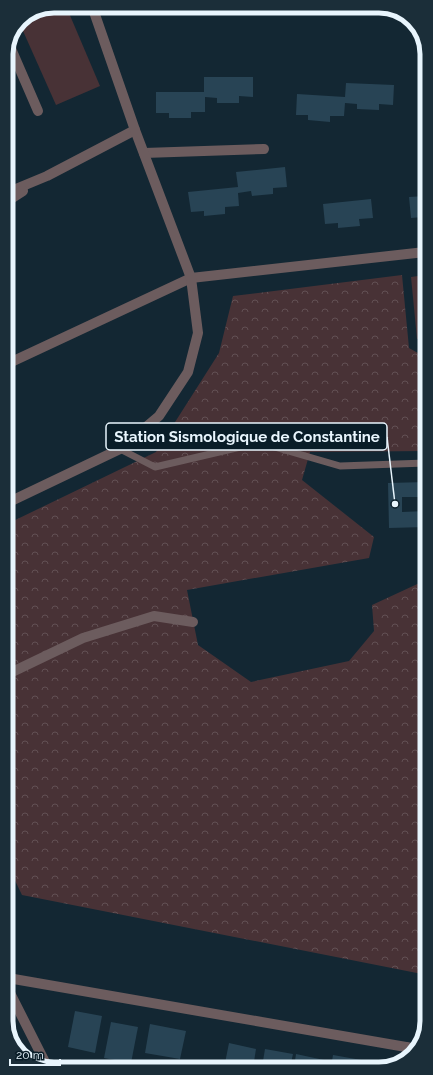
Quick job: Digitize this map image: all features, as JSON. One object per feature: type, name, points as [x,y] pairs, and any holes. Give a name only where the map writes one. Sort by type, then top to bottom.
[{"type":"street","points":[[13,500],[120,449],[159,416],[188,372],[198,333],[191,278],[135,130],[94,13]]},
{"type":"street","points":[[13,53],[38,111]]},
{"type":"street","points":[[13,198],[47,176],[135,130]]},
{"type":"street","points":[[144,153],[264,149]]},
{"type":"street","points":[[13,190],[47,176]]},
{"type":"street","points":[[13,361],[191,278],[420,253]]},
{"type":"street","points":[[13,672],[83,638],[154,616],[193,622]]},
{"type":"street","points":[[13,979],[407,1051]]},
{"type":"street","points":[[13,999],[45,1061]]},
{"type":"lane","points":[[120,449],[155,467],[249,445],[271,446],[340,466],[420,463]]},
{"type":"green space","points":[[54,13],[69,13],[100,86],[56,105],[22,28],[33,18],[38,16]]},
{"type":"green space","points":[[402,275],[409,348],[420,354],[420,451],[310,452],[302,480],[374,537],[369,558],[187,590],[198,645],[251,682],[349,661],[374,631],[372,605],[420,583],[420,974],[22,895],[13,876],[13,521],[156,452],[219,353],[233,296]]},
{"type":"green space","points":[[420,276],[420,339],[417,339],[411,277]]},
{"type":"building","points":[[204,77],[253,77],[253,97],[239,96],[239,103],[217,103],[217,98],[205,97],[205,112],[191,112],[191,118],[169,118],[169,113],[156,113],[156,92],[204,92]]},
{"type":"building","points":[[346,83],[394,85],[393,105],[379,104],[379,110],[357,109],[357,104],[345,103],[344,116],[330,116],[330,122],[308,120],[308,115],[296,115],[297,94],[345,97]]},
{"type":"building","points":[[285,167],[287,187],[273,188],[273,194],[252,196],[251,191],[238,193],[239,206],[225,207],[225,214],[204,216],[204,211],[191,212],[188,192],[238,187],[236,172]]},
{"type":"building","points":[[420,196],[420,217],[411,218],[409,197]]},
{"type":"building","points":[[371,199],[373,218],[359,219],[360,226],[338,228],[338,223],[325,224],[323,204]]},
{"type":"building","points":[[420,482],[420,497],[402,497],[402,512],[420,511],[420,527],[389,528],[388,483]]},
{"type":"building","points":[[75,1011],[102,1016],[95,1053],[68,1047]]},
{"type":"building","points":[[111,1022],[138,1027],[131,1062],[104,1058]]},
{"type":"building","points":[[150,1024],[186,1031],[180,1059],[145,1053]]},
{"type":"building","points":[[229,1043],[256,1049],[254,1062],[225,1062]]},
{"type":"building","points":[[265,1049],[293,1054],[291,1062],[263,1062]]},
{"type":"building","points":[[296,1054],[324,1060],[323,1062],[295,1062]]},
{"type":"building","points":[[333,1055],[367,1061],[367,1062],[332,1062]]},
{"type":"place","name":"Station Sismologique de Constantine","points":[[395,504]]}]
